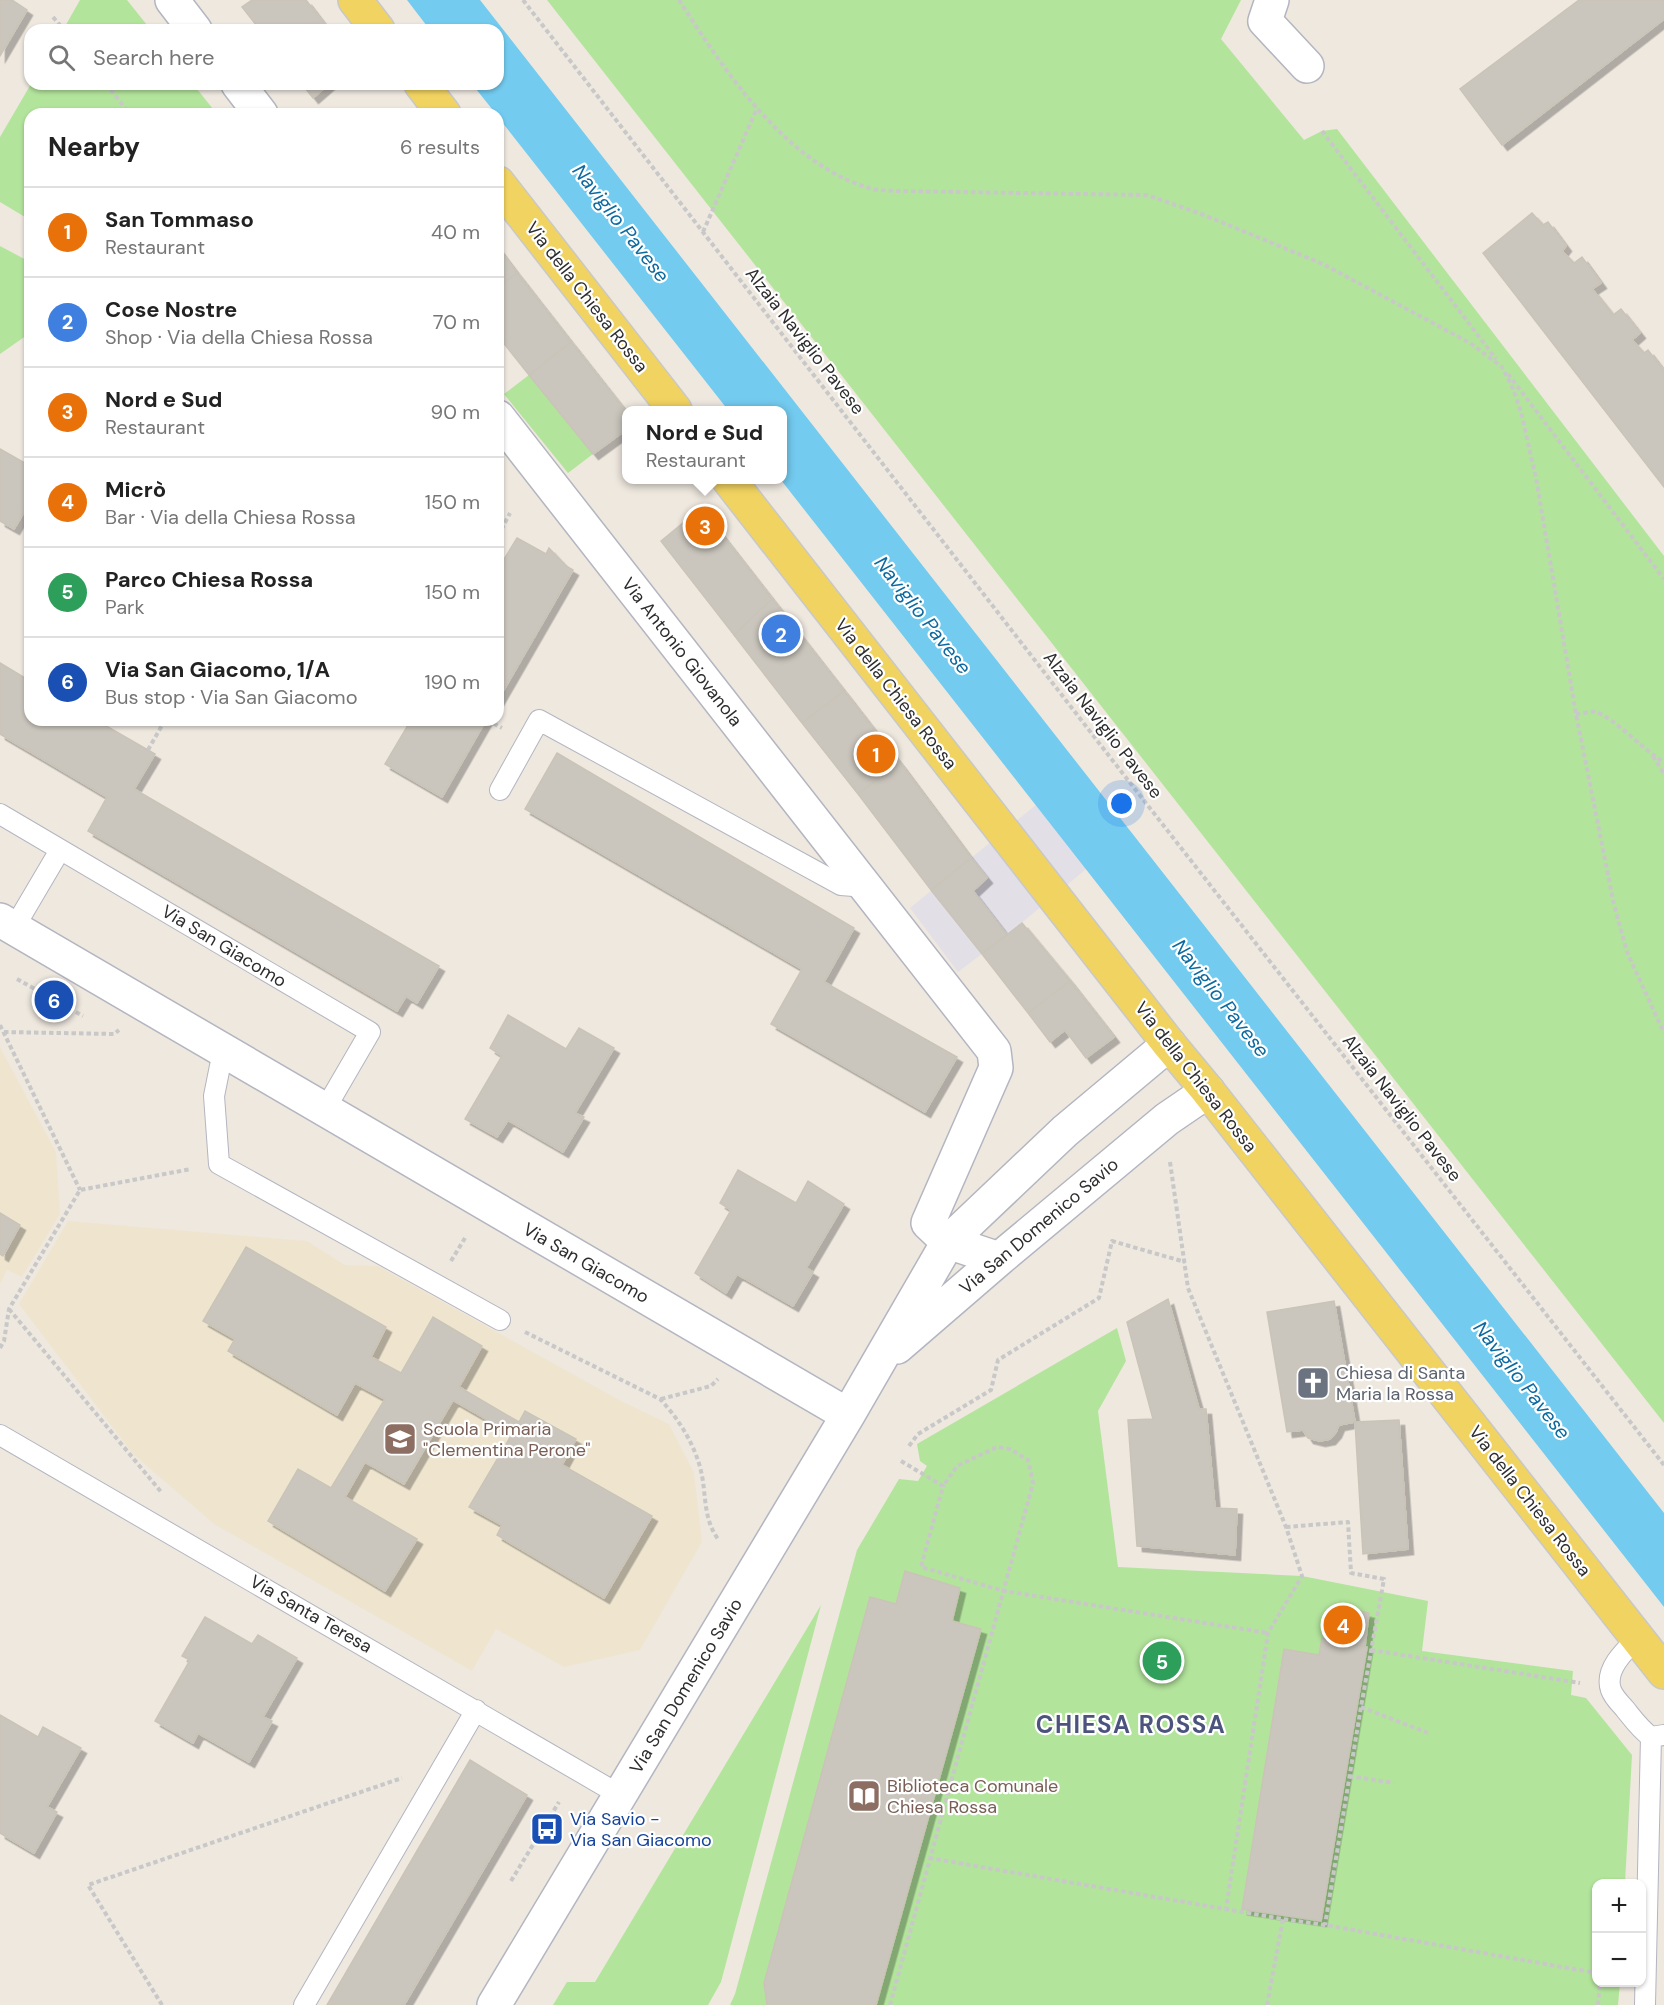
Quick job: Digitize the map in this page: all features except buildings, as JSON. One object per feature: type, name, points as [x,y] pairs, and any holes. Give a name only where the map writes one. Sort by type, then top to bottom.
[{"type":"main road","points":[[355,0],[373,24]]},
{"type":"main road","points":[[425,90],[439,108]]},
{"type":"main road","name":"Via della Chiesa Rossa","points":[[504,191],[671,406]]},
{"type":"main road","name":"Via della Chiesa Rossa","points":[[732,484],[1169,1044],[1208,1090],[1664,1672]]},
{"type":"street","points":[[172,0],[190,24]]},
{"type":"street","points":[[1272,0],[1265,21],[1307,66]]},
{"type":"street","points":[[242,90],[256,108]]},
{"type":"street","name":"Via Antonio Giovanola","points":[[504,425],[994,1051],[996,1068],[928,1223],[948,1242]]},
{"type":"street","name":"Via San Giacomo","points":[[7,924],[848,1415]]},
{"type":"street","name":"Via San Domenico Savio","points":[[494,2005],[848,1415],[948,1242],[1065,1131],[1169,1044]]},
{"type":"street","name":"Via San Domenico Savio","points":[[875,1366],[1167,1119],[1208,1090]]},
{"type":"street","points":[[948,1242],[999,1259]]},
{"type":"lane","points":[[500,790],[539,720],[841,885],[866,887]]},
{"type":"lane","name":"Via San Giacomo","points":[[0,814],[370,1032],[324,1111]]},
{"type":"lane","name":"Via San Giacomo","points":[[7,924],[60,850]]},
{"type":"lane","points":[[223,1051],[214,1096],[219,1164],[500,1320]]},
{"type":"lane","name":"Via Santa Teresa","points":[[0,1435],[620,1795]]},
{"type":"lane","points":[[1638,1638],[1621,1654],[1613,1669],[1610,1687],[1614,1696],[1643,1731],[1658,1736],[1645,2005]]},
{"type":"lane","points":[[304,2005],[476,1710]]},
{"type":"path","name":"Alzaia Naviglio Pavese","points":[[523,0],[1106,752],[1664,1465]]},
{"type":"path","points":[[679,0],[717,57],[757,108],[794,145],[831,172],[870,189],[897,191],[1147,195],[1204,215],[1323,264],[1470,343],[1502,367],[1521,412],[1536,478],[1576,714],[1614,904],[1627,952],[1664,1033]]},
{"type":"path","points":[[53,17],[59,24]]},
{"type":"path","points":[[111,90],[125,108]]},
{"type":"path","points":[[703,232],[757,108]]},
{"type":"path","points":[[1322,131],[1664,579]]},
{"type":"path","points":[[504,524],[510,513]]},
{"type":"path","points":[[1576,714],[1595,712],[1630,735],[1653,756],[1664,762]]},
{"type":"path","points":[[148,750],[162,726]]},
{"type":"path","points":[[1653,756],[1664,774]]},
{"type":"path","points":[[17,979],[83,1016]]},
{"type":"path","points":[[4,1032],[114,1034],[132,1017],[141,1003]]},
{"type":"path","points":[[0,1025],[80,1190]]},
{"type":"path","points":[[1169,1158],[1188,1288],[1286,1527],[1302,1576],[1268,1633],[1227,1909]]},
{"type":"path","points":[[0,1348],[4,1341],[9,1309],[80,1190],[219,1164]]},
{"type":"path","points":[[909,1446],[918,1434],[991,1390],[998,1360],[1099,1298],[1112,1241],[1185,1262]]},
{"type":"path","points":[[9,1309],[164,1496]]},
{"type":"path","points":[[500,1320],[660,1400],[675,1414],[700,1467],[706,1512],[712,1531],[718,1539]]},
{"type":"path","points":[[660,1400],[711,1386],[724,1374],[739,1352]]},
{"type":"path","points":[[890,2005],[929,1858],[1004,1591],[1033,1483],[1028,1460],[1010,1449],[997,1447],[957,1466],[943,1486],[921,1567],[1004,1591],[1268,1633]]},
{"type":"path","points":[[901,1461],[943,1486]]},
{"type":"path","points":[[1286,1527],[1348,1522],[1351,1573],[1384,1579],[1360,1707],[1325,1925]]},
{"type":"path","points":[[1371,1650],[1610,1687]]},
{"type":"path","points":[[1360,1707],[1428,1733]]},
{"type":"path","points":[[162,2005],[88,1885],[445,1763]]},
{"type":"path","points":[[1349,1776],[1394,1783]]},
{"type":"path","points":[[511,1881],[559,1802]]},
{"type":"path","points":[[929,1858],[1592,1972]]},
{"type":"path","points":[[1267,2005],[1283,1919]]},
{"type":"path","points":[[1598,2005],[1600,1987]]},
{"type":"shaded area","points":[[1042,800],[1092,864],[1007,935],[958,972],[910,908]]},
{"type":"shaded area","points":[[0,1047],[56,1152],[60,1214],[22,1277],[7,1270],[0,1284]]},
{"type":"shaded area","name":"Scuola Primaria \"Clementina Perone\"","points":[[68,1221],[307,1241],[345,1265],[378,1266],[621,1401],[669,1424],[694,1473],[702,1542],[640,1650],[564,1667],[496,1629],[472,1671],[214,1524],[133,1454],[19,1304]]},
{"type":"green space","points":[[80,0],[127,0],[146,24],[66,24]]},
{"type":"green space","points":[[547,0],[1241,0],[1221,39],[1304,140],[1322,131],[1337,129],[1664,556],[1664,1423]]},
{"type":"green space","points":[[27,90],[198,90],[212,108],[24,108],[24,216],[0,202],[0,137]]},
{"type":"green space","points":[[0,246],[24,259],[24,337],[0,354]]},
{"type":"green space","points":[[529,375],[593,454],[568,473],[504,394]]},
{"type":"green space","points":[[1117,1328],[1126,1361],[1098,1411],[1118,1567],[1302,1576],[1428,1601],[1422,1651],[1573,1671],[1571,1695],[1586,1698],[1632,1755],[1625,1879],[1592,1879],[1592,1987],[1620,1987],[1618,2005],[730,2005],[735,1994],[857,1550],[899,1479],[918,1481],[927,1466],[920,1461],[917,1444]]},
{"type":"green space","points":[[821,1605],[721,1982],[708,2005],[553,2005],[567,1982],[595,1982]]},
{"type":"water","points":[[407,0],[480,0],[499,24],[425,24]]},
{"type":"water","name":"Naviglio Pavese","points":[[504,31],[1664,1513],[1664,1607],[784,484],[787,484],[787,406],[725,406],[504,125],[504,108],[491,108],[477,90],[504,90]]},
{"type":"place","name":"Nord e Sud","points":[[705,526]]},
{"type":"place","name":"Cose Nostre","points":[[781,634]]},
{"type":"place","name":"San Tommaso","points":[[876,754]]},
{"type":"place","name":"Via San Giacomo, 1/A","points":[[54,1000]]},
{"type":"place","name":"Chiesa di Santa Maria la Rossa","points":[[1313,1383]]},
{"type":"place","name":"Scuola Primaria \"Clementina Perone\"","points":[[400,1439]]},
{"type":"place","name":"Micrò","points":[[1343,1625]]},
{"type":"place","name":"Parco Chiesa Rossa","points":[[1162,1661]]},
{"type":"place","name":"Biblioteca Comunale Chiesa Rossa","points":[[864,1796]]},
{"type":"place","name":"Via Savio - Via San Giacomo","points":[[547,1829]]},
{"type":"district","name":"CHIESA ROSSA","points":[[1131,1725]]}]
